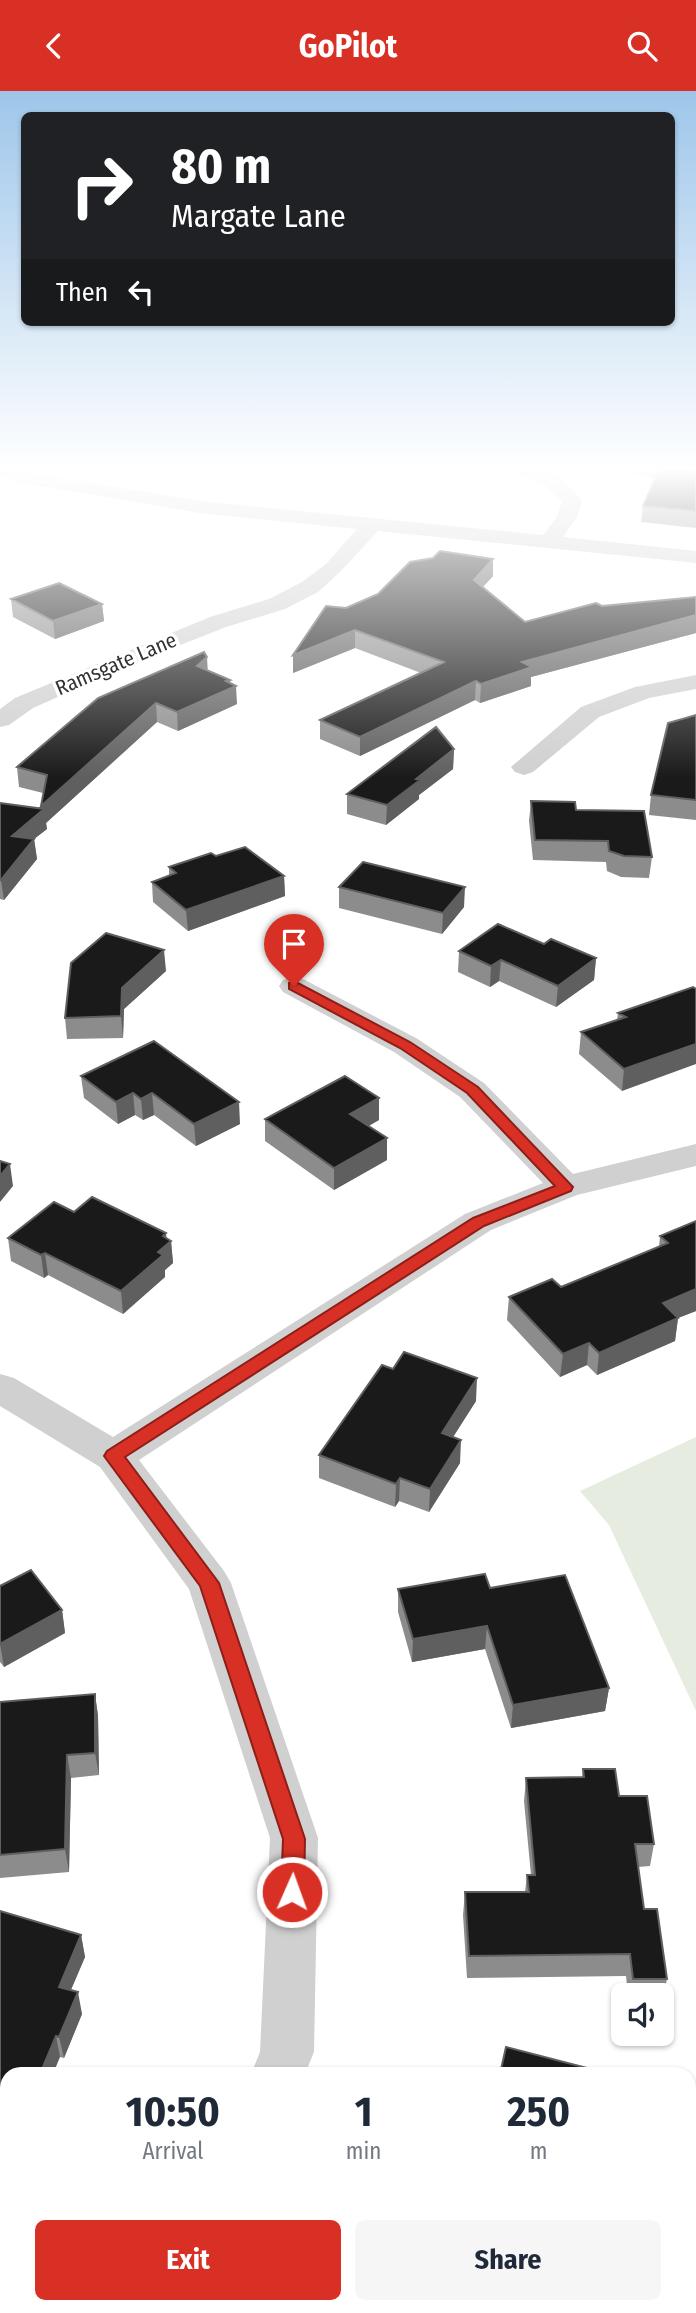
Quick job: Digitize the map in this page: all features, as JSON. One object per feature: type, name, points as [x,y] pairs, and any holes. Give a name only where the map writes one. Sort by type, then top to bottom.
[{"type":"street","name":"Ramsgate Lane","points":[[0,720],[24,703],[124,659],[218,622],[277,604],[310,587],[330,571]]},
{"type":"street","points":[[524,767],[590,712],[643,692],[696,682]]},
{"type":"street","points":[[0,695],[24,703]]},
{"type":"street","points":[[294,986],[405,1045],[472,1090],[566,1187]]},
{"type":"street","points":[[114,1456],[478,1222],[566,1187],[696,1155]]},
{"type":"street","points":[[0,1388],[114,1456],[209,1583],[294,1839],[287,2052],[281,2067]]},
{"type":"shaded area","points":[[696,1437],[696,1711],[609,1525],[580,1491]]},
{"type":"building","points":[[401,571],[482,571],[474,580],[525,622],[596,603],[602,606],[696,597],[696,615],[522,662],[532,667],[481,684],[476,681],[360,737],[320,720],[444,662],[355,630],[293,655],[326,606],[346,608],[378,594]]},
{"type":"building","points":[[59,583],[102,604],[53,621],[11,599]]},
{"type":"building","points":[[204,652],[207,657],[197,666],[230,680],[226,681],[236,686],[177,712],[156,703],[41,806],[47,775],[17,767],[98,698]]},
{"type":"building","points":[[696,715],[696,800],[651,795],[668,723]]},
{"type":"building","points":[[436,727],[454,749],[387,805],[347,794]]},
{"type":"building","points":[[531,801],[575,802],[576,810],[644,811],[652,857],[624,856],[609,851],[608,841],[535,840]]},
{"type":"building","points":[[0,803],[44,809],[12,836],[34,839],[1,880],[0,879]]},
{"type":"building","points":[[245,847],[284,876],[186,910],[152,882],[176,873],[169,867],[211,853],[216,856]]},
{"type":"building","points":[[363,862],[465,887],[443,913],[339,887]]},
{"type":"building","points":[[498,924],[544,944],[551,939],[596,958],[558,986],[501,960],[491,966],[459,951]]},
{"type":"building","points":[[106,933],[164,950],[122,988],[121,1016],[65,1018],[71,963]]},
{"type":"building","points":[[693,987],[696,989],[696,1044],[624,1069],[581,1032],[626,1017],[618,1013]]},
{"type":"building","points":[[154,1041],[239,1102],[194,1124],[152,1093],[141,1099],[133,1093],[116,1102],[81,1076]]},
{"type":"building","points":[[345,1076],[379,1098],[350,1114],[387,1138],[334,1168],[265,1119]]},
{"type":"building","points":[[0,1161],[10,1164],[0,1176]]},
{"type":"building","points":[[92,1197],[166,1233],[163,1236],[171,1241],[158,1252],[163,1255],[121,1291],[45,1253],[41,1255],[8,1238],[54,1202],[74,1212]]},
{"type":"building","points":[[696,1221],[696,1289],[663,1303],[678,1318],[599,1353],[589,1343],[563,1354],[509,1297],[552,1279],[561,1287],[668,1243],[660,1236]]},
{"type":"building","points":[[404,1352],[477,1378],[442,1433],[461,1440],[430,1489],[400,1478],[396,1484],[319,1455],[382,1365],[393,1369]]},
{"type":"building","points":[[31,1570],[62,1610],[0,1644],[0,1586]]},
{"type":"building","points":[[485,1574],[490,1588],[565,1575],[609,1688],[513,1705],[487,1626],[413,1639],[398,1589]]},
{"type":"building","points":[[95,1694],[95,1753],[67,1755],[65,1849],[0,1855],[0,1702]]},
{"type":"building","points":[[583,1769],[615,1769],[619,1796],[647,1796],[654,1844],[635,1844],[644,1909],[657,1909],[667,1979],[633,1979],[630,1954],[469,1956],[465,1892],[529,1892],[527,1875],[535,1875],[526,1778],[584,1777]]},
{"type":"building","points":[[0,1911],[81,1935],[59,1987],[78,1992],[43,2067],[0,2067]]},
{"type":"building","points":[[506,2047],[583,2067],[502,2067]]},
{"type":"route","points":[[292,1892],[294,1839],[209,1583],[114,1456],[239,1373],[478,1222],[566,1187],[472,1090],[405,1045],[294,986]]}]
